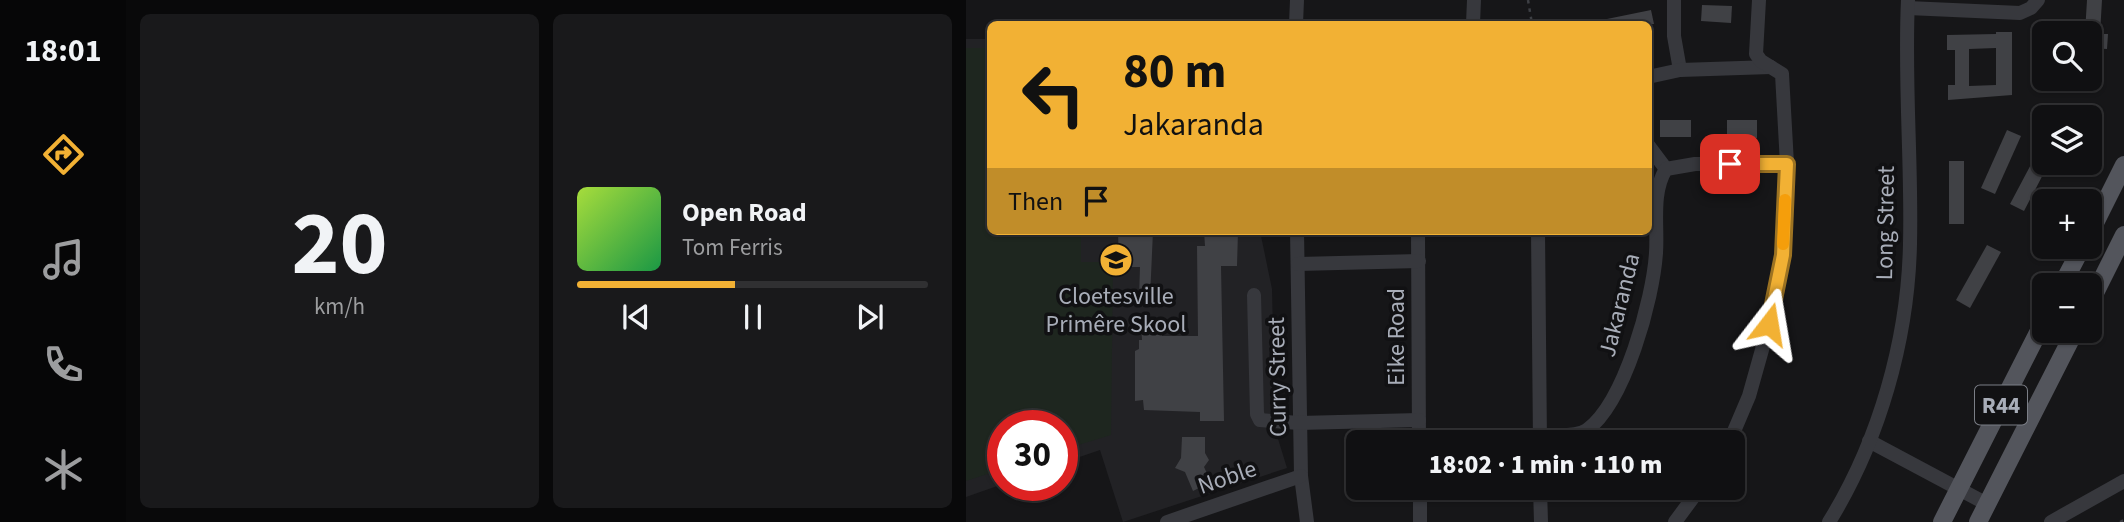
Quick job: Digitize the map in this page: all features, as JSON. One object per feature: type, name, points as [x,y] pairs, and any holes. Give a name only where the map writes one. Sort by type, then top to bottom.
[{"type":"main road","points":[[2102,209],[2124,165]]},
{"type":"main road","points":[[2102,279],[2124,235]]},
{"type":"main road","name":"R44","points":[[1942,522],[2033,343]]},
{"type":"main road","name":"R44","points":[[1978,522],[2069,343]]},
{"type":"street","points":[[1296,21],[1297,0]]},
{"type":"street","points":[[1473,21],[1475,0]]},
{"type":"street","points":[[1674,0],[1674,36],[1681,71]]},
{"type":"street","points":[[1735,430],[1749,396],[1776,300],[1783,255],[1787,164],[1783,80],[1782,74],[1761,61],[1756,54],[1759,0]]},
{"type":"street","points":[[1908,4],[2020,13],[2031,8],[2038,0]]},
{"type":"street","name":"Long Street","points":[[1829,522],[1869,441],[1901,331],[1910,245],[1908,4]]},
{"type":"street","points":[[1652,76],[1681,71],[1771,67]]},
{"type":"street","points":[[1652,150],[1666,169],[1695,164],[1787,164]]},
{"type":"street","name":"Jakaranda","points":[[1587,430],[1599,419],[1622,383],[1645,310],[1656,259],[1658,181],[1666,169]]},
{"type":"street","name":"Curry Street","points":[[1297,235],[1299,423],[1301,476],[1307,522]]},
{"type":"street","name":"Eike Road","points":[[1418,235],[1419,430]]},
{"type":"street","points":[[1538,235],[1540,430]]},
{"type":"street","points":[[1298,264],[1419,261]]},
{"type":"street","points":[[1254,295],[1257,417],[1268,422],[1299,423],[1419,420]]},
{"type":"street","points":[[1869,441],[1987,505]]},
{"type":"street","name":"Noble","points":[[1167,522],[1301,476]]},
{"type":"street","points":[[2050,522],[2124,481]]},
{"type":"street","points":[[1420,500],[1420,522]]},
{"type":"street","points":[[1540,500],[1541,522]]},
{"type":"street","points":[[1675,522],[1691,500]]},
{"type":"path","points":[[1528,0],[1532,21]]},
{"type":"shaded area","name":"Cloetesville Primêre Skool","points":[[966,39],[987,39],[987,235],[1261,235],[1272,289],[1275,429],[1287,468],[1123,522],[1100,450],[1078,458],[1078,410],[987,410],[987,490],[966,497]]},
{"type":"shaded area","points":[[966,48],[987,48],[987,235],[1081,235],[1081,262],[1113,262],[1111,435],[1078,445],[1078,410],[987,410],[987,474],[966,481]]},
{"type":"building","points":[[2087,0],[2102,0],[2101,21],[2086,21]]},
{"type":"building","points":[[1702,5],[1732,6],[1731,23],[1701,21]]},
{"type":"building","points":[[1651,10],[1654,24],[1652,21],[1602,20]]},
{"type":"building","points":[[2012,32],[2012,95],[1948,100],[1948,85],[1955,85],[1955,50],[1947,50],[1947,35]],"holes":[[[1996,48],[1996,85],[1969,86],[1969,49]]]},
{"type":"building","points":[[2102,34],[2108,34],[2107,49],[2102,49]]},
{"type":"building","points":[[1660,120],[1691,120],[1691,137],[1660,137]]},
{"type":"building","points":[[1727,120],[1757,120],[1757,138],[1727,138]]},
{"type":"building","points":[[2007,130],[2021,136],[1995,194],[1981,188]]},
{"type":"building","points":[[1949,161],[1964,161],[1964,224],[1949,224]]},
{"type":"building","points":[[2032,163],[2032,175],[2043,175],[2035,189],[2032,189],[2032,196],[2024,211],[2010,204]]},
{"type":"building","points":[[1118,235],[1153,235],[1150,298],[1139,298],[1140,267],[1119,267]]},
{"type":"building","points":[[1204,235],[1238,235],[1237,266],[1221,266],[1224,421],[1200,421],[1200,412],[1144,410],[1143,400],[1135,401],[1135,351],[1139,349],[1139,340],[1142,340],[1141,324],[1162,324],[1162,336],[1198,336],[1197,246],[1205,246]]},
{"type":"building","points":[[1987,245],[2001,252],[1970,308],[1956,300]]},
{"type":"building","points":[[1182,437],[1205,437],[1205,453],[1209,460],[1204,467],[1211,482],[1193,491],[1185,472],[1175,468],[1181,458]]},
{"type":"slow traffic","points":[[1783,244],[1785,200]]},
{"type":"place","name":"Cloetesville Primêre Skool","points":[[1116,260]]},
{"type":"route","points":[[1730,164],[1787,164],[1783,255],[1769,324]]}]
